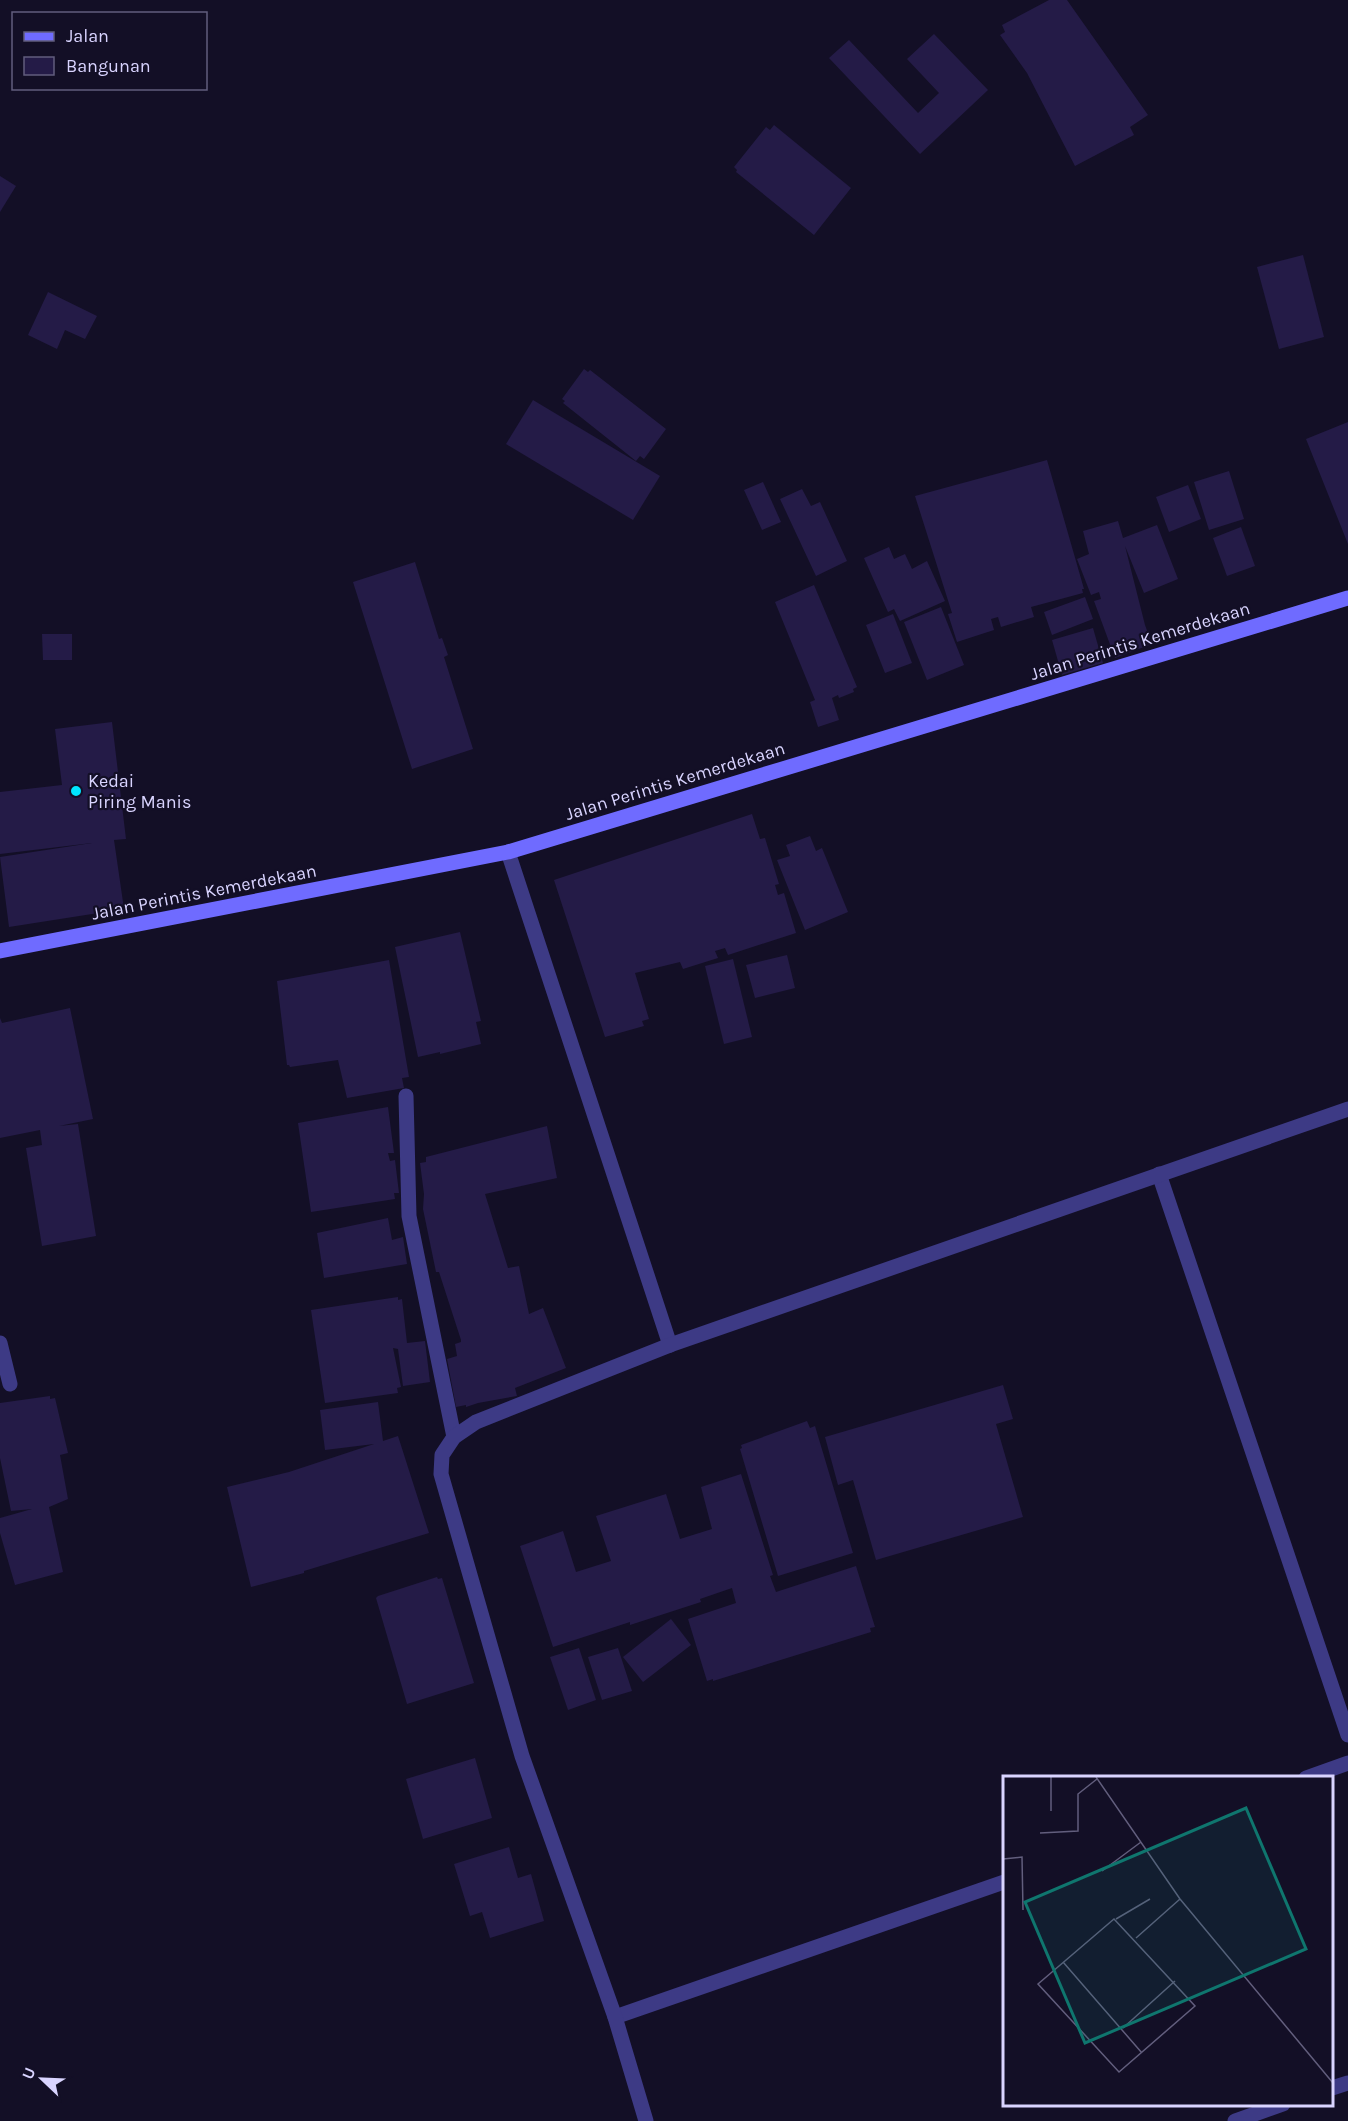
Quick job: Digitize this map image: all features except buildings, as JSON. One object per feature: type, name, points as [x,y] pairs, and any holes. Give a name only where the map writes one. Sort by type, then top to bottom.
[{"type":"main road","name":"Jalan Perintis Kemerdekaan","points":[[0,951],[508,852],[1348,598]]},
{"type":"street","points":[[508,852],[670,1345]]},
{"type":"street","points":[[406,1096],[409,1216],[454,1437]]},
{"type":"street","points":[[646,2121],[615,2017],[522,1756],[441,1474],[442,1455],[454,1437],[476,1422],[670,1345],[1348,1108]]},
{"type":"street","points":[[1159,1174],[1348,1735]]},
{"type":"street","points":[[0,1343],[10,1384]]},
{"type":"street","points":[[1312,1776],[1348,1763]]},
{"type":"street","points":[[615,2017],[1003,1883]]},
{"type":"street","points":[[1333,2088],[1348,2082]]},
{"type":"street","points":[[1235,2121],[1277,2106]]},
{"type":"place","name":"Kedai Piring Manis","points":[[76,791]]}]
